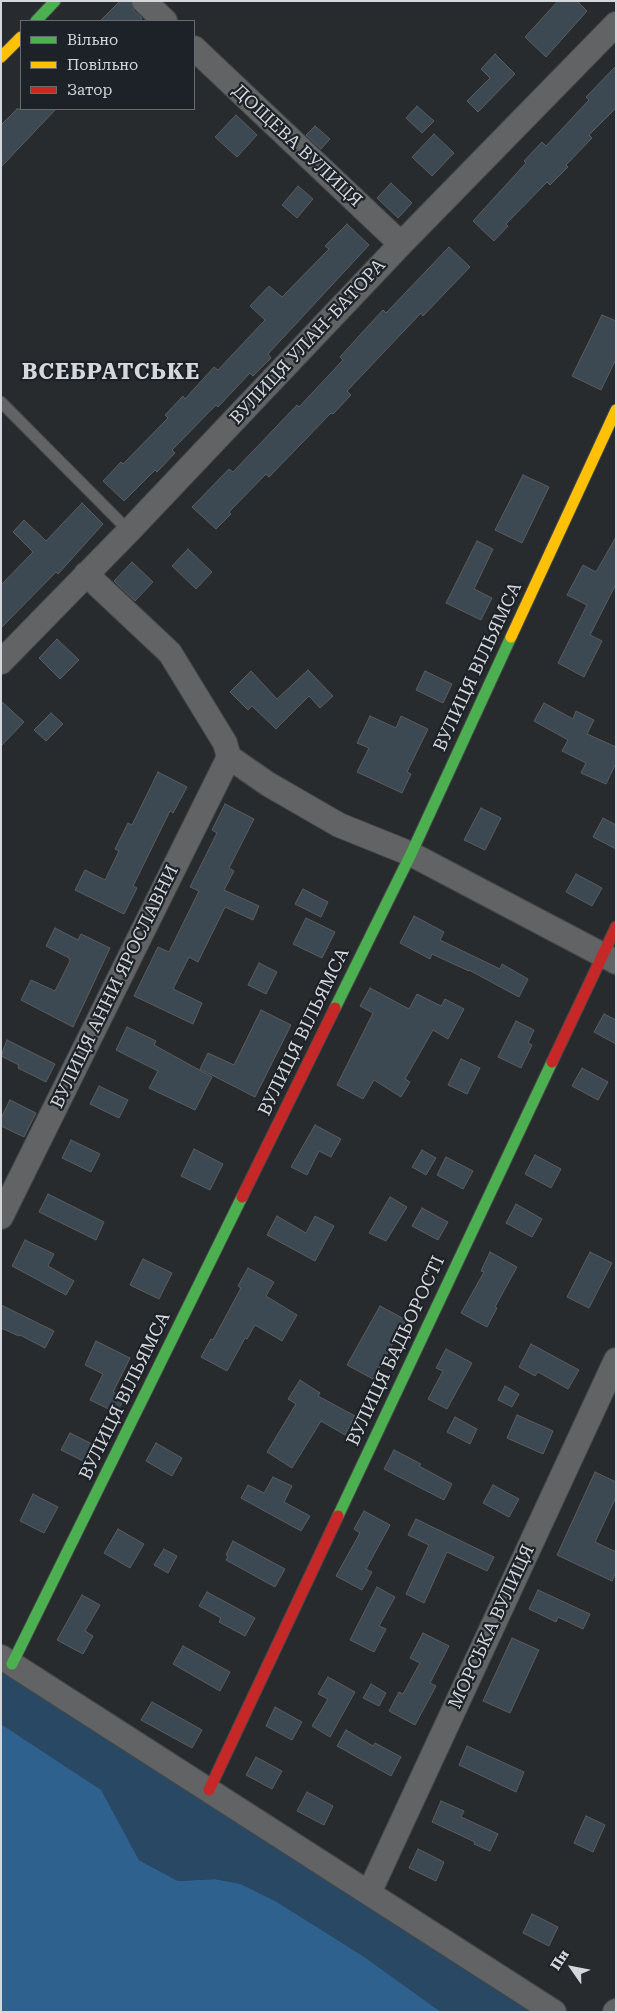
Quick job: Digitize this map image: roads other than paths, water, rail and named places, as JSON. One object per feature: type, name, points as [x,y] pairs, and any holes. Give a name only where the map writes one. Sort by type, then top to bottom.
[{"type":"street","points":[[37,20],[55,1]]},
{"type":"street","points":[[144,1],[164,20]]},
{"type":"street","name":"ВУЛИЦЯ УЛАН-БАТОРА","points":[[1,662],[129,531],[401,244],[616,24]]},
{"type":"street","points":[[1,57],[20,37]]},
{"type":"street","name":"ДОЩЕВА ВУЛИЦЯ","points":[[195,49],[401,244]]},
{"type":"street","name":"ВУЛИЦЯ ВІЛЬЯМСА","points":[[7,1661],[411,854],[616,410]]},
{"type":"street","points":[[86,574],[170,653],[225,743],[229,757],[268,784],[339,824],[411,854],[609,959]]},
{"type":"street","name":"ВУЛИЦЯ АННИ ЯРОСЛАВНИ","points":[[1,1217],[229,757]]},
{"type":"street","name":"ВУЛИЦЯ БАДЬОРОСТІ","points":[[209,1790],[609,959],[616,927]]},
{"type":"street","name":"МОРСЬКА ВУЛИЦЯ","points":[[369,1893],[616,1360]]},
{"type":"street","points":[[7,1661],[554,2012]]},
{"type":"lane","points":[[1,402],[129,531]]},
{"type":"district","name":"ВСЕБРАТСЬКЕ","points":[[111,373]]}]
